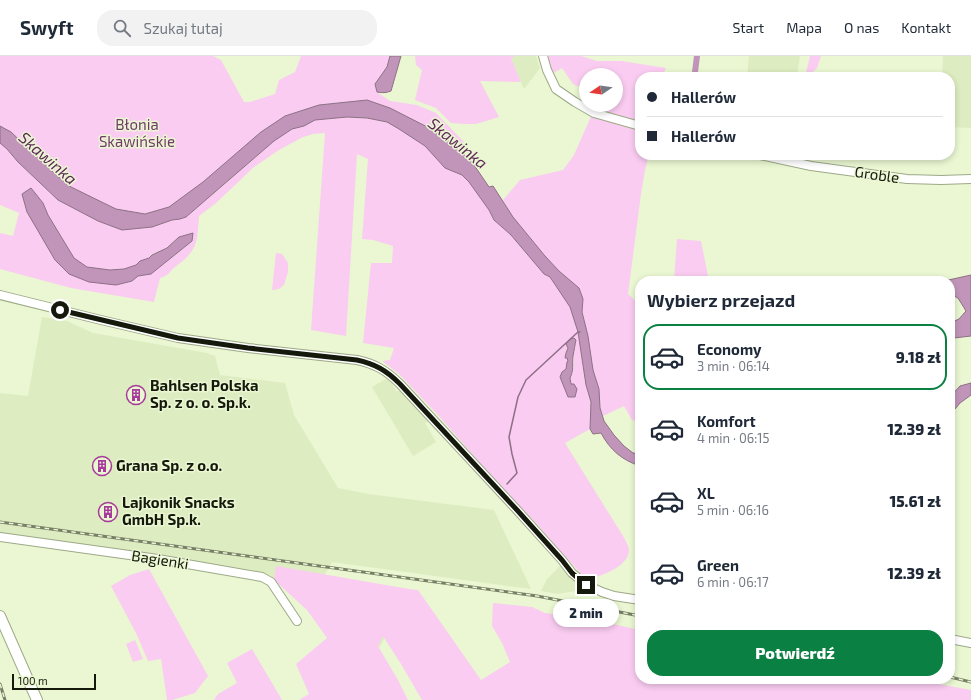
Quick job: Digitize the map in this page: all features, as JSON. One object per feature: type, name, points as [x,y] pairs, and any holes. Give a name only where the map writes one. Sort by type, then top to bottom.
[{"type":"main road","points":[[0,616],[37,700]]},
{"type":"street","points":[[542,56],[556,89],[574,102],[594,112],[635,124]]},
{"type":"street","name":"Groble","points":[[783,160],[811,166],[907,179],[971,179]]},
{"type":"street","points":[[0,295],[178,338],[248,348],[357,360],[373,364],[387,372],[400,384],[517,510],[572,573],[586,585],[602,592],[614,596],[635,599]]},
{"type":"street","name":"Bagienki","points":[[0,537],[158,559],[262,577],[271,582],[297,621]]},
{"type":"street","points":[[955,640],[971,643]]},
{"type":"shaded area","points":[[390,56],[401,56],[391,91],[384,93],[377,92],[375,84],[387,67]]},
{"type":"shaded area","points":[[516,56],[536,56],[540,68],[524,89],[511,58]]},
{"type":"shaded area","points":[[749,56],[800,56],[798,72],[747,72]]},
{"type":"shaded area","points":[[943,56],[971,56],[971,128],[955,127],[955,72],[942,72]]},
{"type":"shaded area","points":[[367,100],[390,108],[443,135],[472,162],[489,187],[493,186],[513,217],[545,256],[559,271],[579,288],[583,299],[582,312],[588,336],[593,370],[599,389],[600,408],[604,421],[624,446],[635,453],[635,464],[617,454],[601,433],[593,434],[590,429],[591,402],[586,385],[578,332],[570,307],[550,277],[544,274],[511,235],[494,220],[489,210],[469,182],[462,175],[445,168],[425,146],[387,122],[367,118],[347,117],[315,120],[304,126],[292,129],[274,141],[186,217],[152,227],[122,230],[98,221],[58,200],[0,143],[0,126],[11,132],[55,174],[71,187],[116,209],[145,214],[169,207],[203,182],[261,132],[285,116],[319,105]]},
{"type":"shaded area","points":[[31,188],[43,203],[48,215],[74,258],[87,267],[110,270],[124,269],[136,265],[140,261],[149,258],[167,248],[179,237],[193,233],[192,241],[151,274],[138,276],[132,281],[116,285],[89,282],[69,274],[55,260],[27,212],[22,194]]},
{"type":"shaded area","points":[[971,275],[971,336],[955,338],[955,321],[959,319],[966,311],[958,298],[955,296],[955,279]]},
{"type":"shaded area","points":[[42,317],[67,321],[93,333],[207,353],[215,356],[220,375],[285,383],[294,415],[338,488],[368,494],[494,510],[531,589],[332,562],[323,577],[389,630],[368,668],[341,632],[270,575],[143,553],[0,535],[0,393],[28,396]]},
{"type":"shaded area","points":[[574,338],[576,340],[570,378],[571,384],[574,384],[577,389],[575,397],[568,397],[560,377],[562,372],[566,369],[568,361],[567,358],[565,358],[568,348],[566,344],[570,339]]},
{"type":"shaded area","points":[[389,377],[396,391],[403,391],[430,420],[425,423],[436,442],[413,456],[372,387]]},
{"type":"shaded area","points":[[971,383],[971,395],[960,403],[955,409],[955,392],[960,386]]},
{"type":"shaded area","points":[[561,565],[581,587],[575,591],[558,594],[541,591],[547,579]]},
{"type":"green space","name":"Błonia Skawińskie","points":[[0,56],[213,56],[221,60],[244,102],[250,102],[275,94],[279,80],[295,72],[301,56],[390,56],[387,67],[375,84],[377,92],[390,101],[417,105],[436,113],[464,142],[457,148],[443,135],[390,108],[367,100],[319,105],[285,116],[261,132],[203,182],[169,207],[145,214],[116,209],[71,187],[55,174],[11,132],[0,126]]},
{"type":"green space","points":[[415,56],[516,56],[511,58],[521,82],[480,81],[499,117],[476,124],[451,123],[436,108],[415,100],[422,70],[416,65]]},
{"type":"green space","points":[[545,56],[581,56],[597,61],[621,61],[666,68],[664,72],[635,72],[635,122],[601,112],[623,112],[623,68],[579,68],[579,87],[573,84],[562,68],[552,74]]},
{"type":"green space","points":[[810,56],[821,56],[817,68],[813,72],[806,72]]},
{"type":"green space","points":[[592,114],[619,125],[635,129],[635,160],[648,160],[641,194],[628,294],[635,300],[635,421],[632,420],[624,406],[603,416],[600,408],[599,389],[593,370],[588,336],[582,312],[583,299],[579,288],[559,271],[545,256],[513,217],[503,200],[520,180],[563,170],[574,155]]},
{"type":"green space","points":[[347,117],[367,118],[387,122],[425,146],[445,168],[462,175],[469,182],[489,210],[494,220],[511,235],[544,274],[550,277],[570,307],[578,332],[586,385],[591,402],[590,429],[565,443],[628,545],[628,556],[619,566],[613,570],[587,580],[538,525],[504,490],[436,413],[399,374],[382,361],[390,360],[394,348],[363,343],[371,263],[392,263],[393,246],[373,240],[362,239],[368,159],[357,154],[346,336],[311,330],[325,133],[303,137],[279,150],[254,167],[215,204],[199,216],[197,240],[192,251],[167,275],[160,278],[154,302],[71,288],[0,269],[0,233],[13,236],[19,213],[0,205],[0,143],[58,200],[98,221],[122,230],[151,227],[186,217],[274,141],[292,129],[304,126],[315,120]],"holes":[[[31,188],[43,203],[48,215],[74,258],[86,267],[110,270],[124,269],[136,265],[140,261],[149,258],[152,254],[167,248],[179,237],[192,233],[192,241],[151,274],[138,276],[132,281],[55,260]],[[576,340],[573,372],[570,378],[571,384],[563,385],[560,377],[562,372],[566,369],[568,361],[567,358],[565,358],[566,350],[568,348],[567,346]]]},
{"type":"green space","points":[[677,239],[701,241],[708,276],[674,276]]},
{"type":"green space","points":[[276,253],[282,254],[288,263],[288,272],[284,285],[279,289],[272,290]]},
{"type":"green space","points":[[276,566],[418,590],[481,680],[510,662],[502,643],[492,626],[493,603],[532,607],[545,613],[594,620],[635,629],[635,684],[939,684],[971,690],[971,700],[422,700],[383,636],[378,646],[408,700],[299,700],[309,694],[296,664],[327,638],[307,610],[274,580]]},
{"type":"green space","points":[[149,569],[208,676],[195,693],[172,700],[167,700],[161,659],[148,661],[136,633],[111,586],[130,575]]},
{"type":"green space","points":[[135,640],[143,659],[133,662],[126,644]]},
{"type":"green space","points":[[252,649],[282,700],[214,700],[218,694],[237,683],[227,663]]},
{"type":"waterway","points":[[695,72],[697,56]]},
{"type":"waterway","points":[[507,484],[517,473],[509,437],[518,397],[526,380],[578,332],[580,332]]},
{"type":"railway","points":[[0,522],[537,596],[635,615]]},
{"type":"railway","points":[[955,678],[971,682]]},
{"type":"railway","points":[[0,684],[5,700]]},
{"type":"place","name":"Bahlsen Polska Sp. z o. o. Sp.k.","points":[[136,395]]},
{"type":"place","name":"Grana Sp. z o.o.","points":[[102,466]]},
{"type":"place","name":"Lajkonik Snacks GmbH Sp.k.","points":[[108,512]]},
{"type":"route","points":[[60,310],[178,338],[226,346],[357,360],[380,367],[400,384],[517,510],[572,573],[586,585]]},
{"type":"water label","name":"Skawinka","points":[[458,143]]},
{"type":"water label","name":"Skawinka","points":[[48,158]]}]
